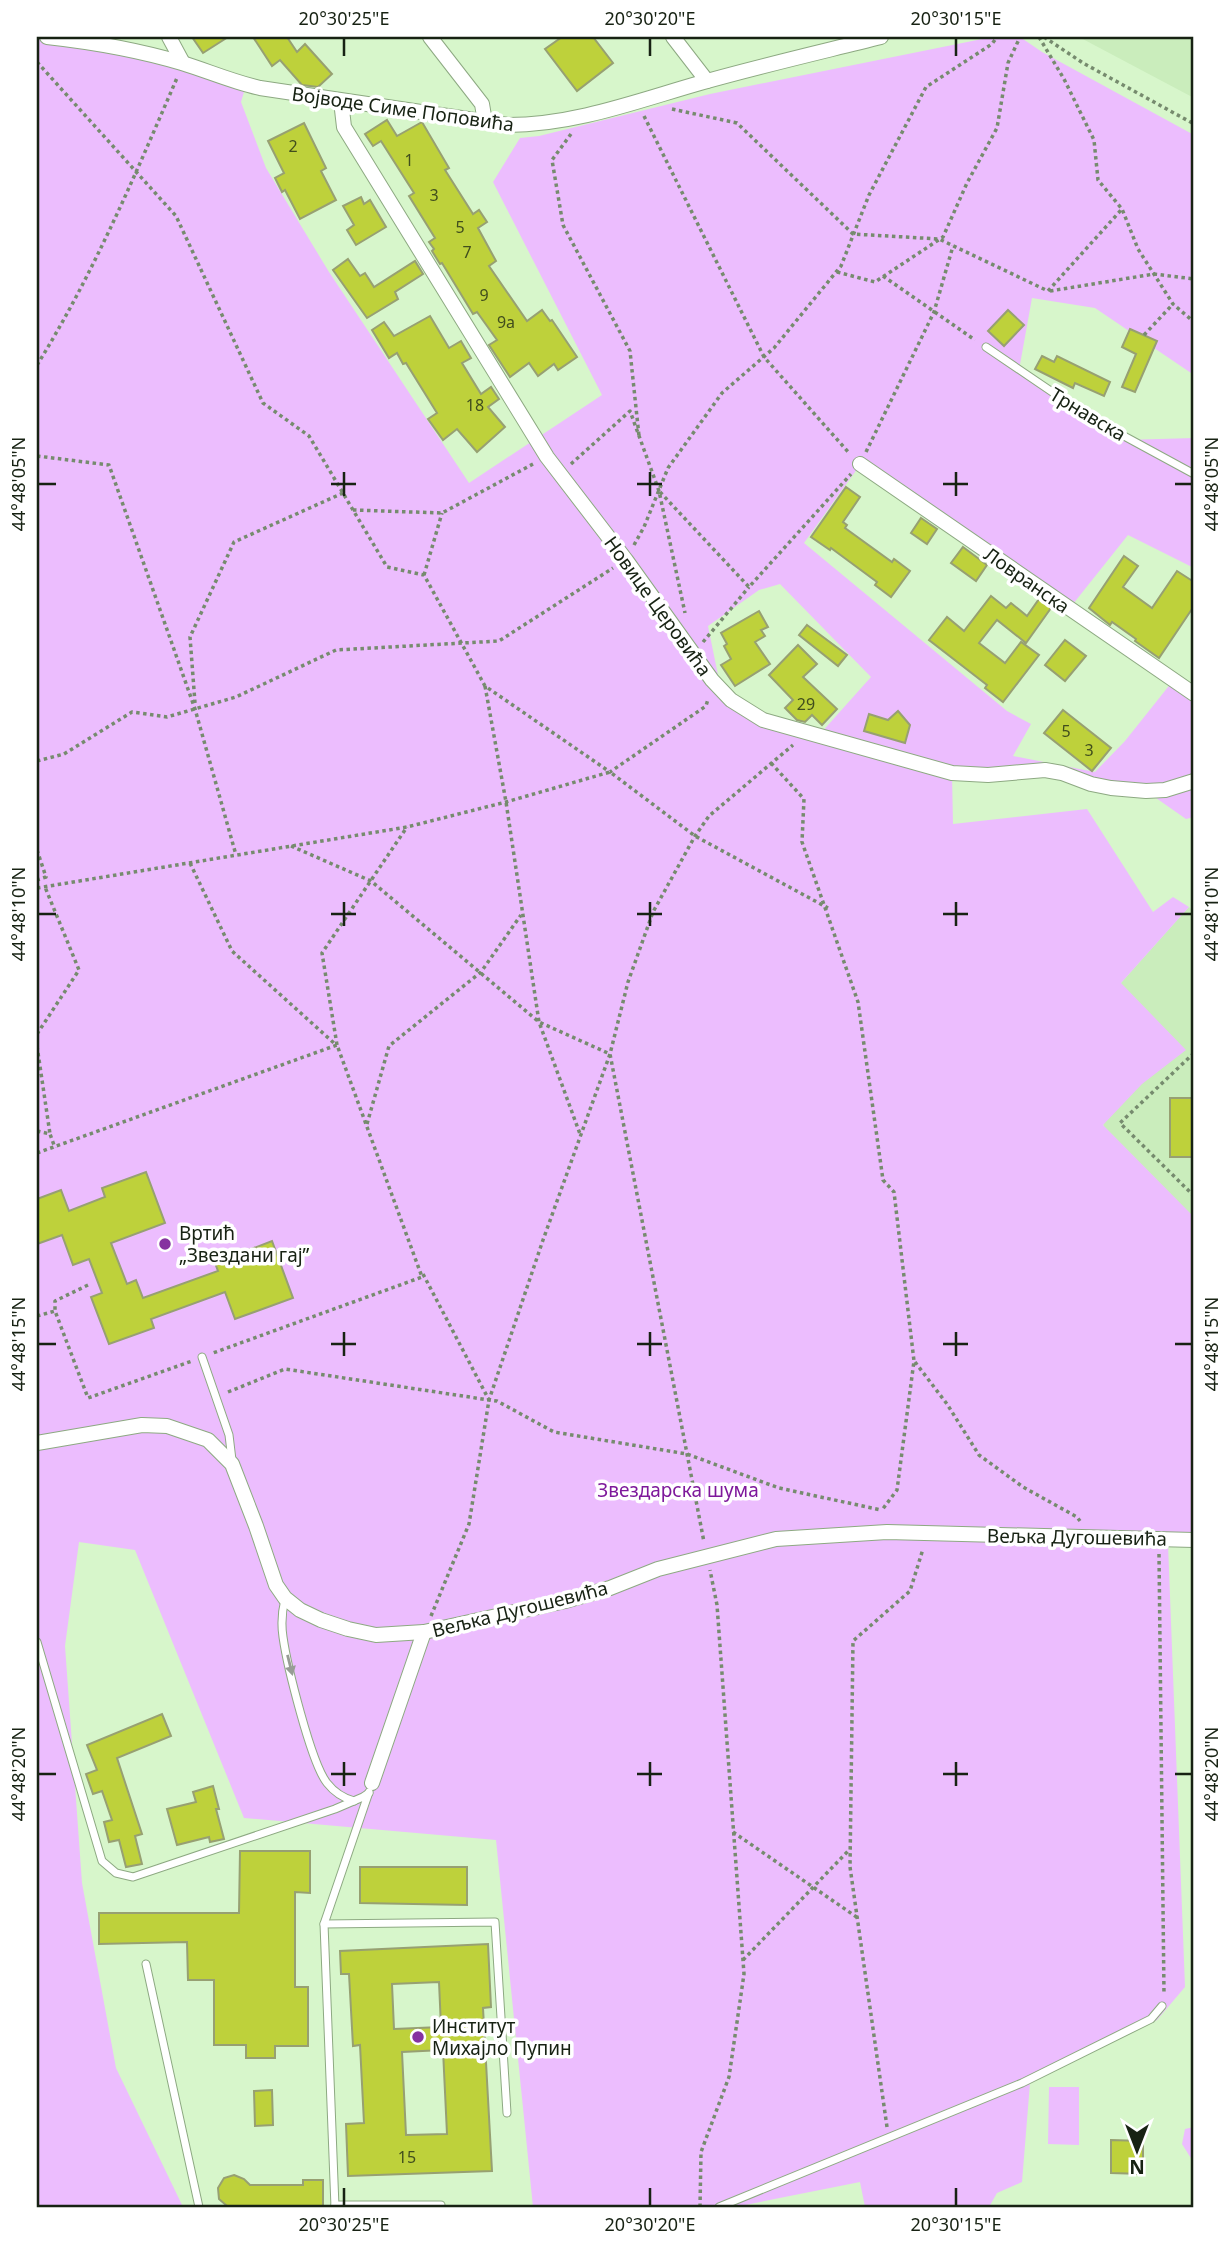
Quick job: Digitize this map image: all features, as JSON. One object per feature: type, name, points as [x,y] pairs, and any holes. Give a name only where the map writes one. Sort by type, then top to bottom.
[{"type":"street","name":"Војводе Симе Поповића","points":[[47,37],[95,44],[183,63],[246,85],[508,125],[535,125],[583,117],[707,81],[881,37]]},
{"type":"street","points":[[169,37],[183,63]]},
{"type":"street","points":[[429,37],[482,104],[485,122]]},
{"type":"street","points":[[673,37],[707,81]]},
{"type":"street","name":"Новице Церовића","points":[[341,101],[344,127],[547,457],[626,560],[712,680],[731,700],[754,716],[952,774],[988,775],[1045,770],[1091,784],[1146,791],[1165,790],[1194,781]]},
{"type":"street","name":"Ловранска","points":[[860,464],[1194,694]]},
{"type":"street","points":[[37,1443],[142,1425],[167,1426],[208,1440],[232,1464],[276,1585],[285,1598]]},
{"type":"street","name":"Вељка Дугошевића","points":[[285,1598],[300,1610],[348,1629],[376,1635],[424,1632],[565,1601],[610,1588],[658,1569],[776,1539],[882,1532],[1194,1540]]},
{"type":"street","points":[[370,1788],[424,1632]]},
{"type":"lane","name":"Трнавска","points":[[986,347],[1089,417],[1194,474]]},
{"type":"lane","points":[[202,1357],[229,1435],[232,1464]]},
{"type":"lane","points":[[285,1598],[282,1612],[283,1637],[320,1771],[343,1798],[354,1801]]},
{"type":"lane","points":[[37,1642],[102,1861],[116,1873],[133,1877],[354,1801],[370,1788]]},
{"type":"lane","points":[[370,1788],[324,1924],[335,2206],[441,2205]]},
{"type":"lane","points":[[324,1924],[495,1922],[507,2113]]},
{"type":"lane","points":[[146,1964],[199,2207]]},
{"type":"lane","points":[[719,2207],[1033,2077],[1151,2020],[1162,2006]]},
{"type":"path","points":[[37,761],[64,754],[132,712],[167,717],[236,697],[336,650],[499,641],[626,560],[645,527],[668,468],[722,393],[775,348],[836,272],[869,195],[926,87],[992,44],[997,37]]},
{"type":"path","points":[[836,272],[875,282],[943,237],[967,183],[997,128],[1008,63],[1020,37]]},
{"type":"path","points":[[1041,37],[1194,124]]},
{"type":"path","points":[[1041,37],[1094,140],[1098,180],[1122,209],[1138,249],[1173,304],[1194,322]]},
{"type":"path","points":[[37,62],[176,216],[263,402],[309,436],[387,567],[424,575]]},
{"type":"path","points":[[37,365],[84,281],[136,172],[183,63]]},
{"type":"path","points":[[637,101],[737,123],[853,234],[939,239],[1048,291],[1154,274],[1194,279]]},
{"type":"path","points":[[637,101],[764,357],[860,464]]},
{"type":"path","points":[[583,117],[552,160],[563,225],[630,351],[639,436]]},
{"type":"path","points":[[1048,291],[1122,209]]},
{"type":"path","points":[[693,653],[860,464],[934,312],[953,246]]},
{"type":"path","points":[[883,276],[986,347]]},
{"type":"path","points":[[1144,335],[1173,304]]},
{"type":"path","points":[[560,474],[630,411],[659,491],[685,612]]},
{"type":"path","points":[[37,456],[109,465],[195,709],[236,855]]},
{"type":"path","points":[[353,510],[442,513],[547,457]]},
{"type":"path","points":[[659,491],[749,587]]},
{"type":"path","points":[[195,709],[190,637],[234,542],[343,493]]},
{"type":"path","points":[[442,513],[424,575],[485,686],[506,802],[539,1022],[580,1135]]},
{"type":"path","points":[[37,888],[407,827],[610,772],[706,706],[712,680]]},
{"type":"path","points":[[485,686],[610,772],[695,836],[826,907]]},
{"type":"path","points":[[424,1632],[469,1524],[489,1400],[610,1054],[628,982],[653,912],[709,816],[808,732]]},
{"type":"path","points":[[771,763],[804,799],[802,842],[858,1002],[883,1180],[894,1192],[914,1361],[897,1490],[882,1510],[882,1532]]},
{"type":"path","points":[[88,1285],[55,1301],[55,1311],[88,1398],[422,1277],[337,1045],[322,953],[407,827]]},
{"type":"path","points":[[291,846],[371,881],[539,1022],[610,1054]]},
{"type":"path","points":[[37,850],[46,877],[37,880]]},
{"type":"path","points":[[190,863],[232,951],[337,1045]]},
{"type":"path","points":[[37,1034],[79,970],[45,886]]},
{"type":"path","points":[[366,1126],[389,1046],[481,972],[523,913]]},
{"type":"path","points":[[37,1153],[337,1045]]},
{"type":"path","points":[[37,1046],[50,1134],[55,1148]]},
{"type":"path","points":[[1194,1053],[1121,1123],[1194,1196]]},
{"type":"path","points":[[610,1054],[717,1605],[744,1974],[729,2077],[701,2152],[700,2207]]},
{"type":"path","points":[[37,1131],[50,1134]]},
{"type":"path","points":[[416,1260],[489,1400]]},
{"type":"path","points":[[37,1316],[55,1311]]},
{"type":"path","points":[[914,1361],[947,1404],[979,1455],[1023,1487],[1077,1517],[1090,1537]]},
{"type":"path","points":[[216,1396],[285,1369],[497,1401],[554,1432],[687,1454],[779,1488],[882,1510]]},
{"type":"path","points":[[889,2138],[850,1867],[853,1641],[911,1591],[927,1533]]},
{"type":"path","points":[[1159,1539],[1165,1990],[1162,2006]]},
{"type":"path","points":[[733,1832],[858,1918]]},
{"type":"path","points":[[743,1960],[850,1849]]},
{"type":"shaded area","points":[[1079,37],[1194,37],[1194,98]]},
{"type":"shaded area","points":[[1189,907],[1194,912],[1194,1304],[1112,1221],[1100,1086],[1121,983]]},
{"type":"green space","name":"Звездарска шума","points":[[37,37],[95,44],[246,85],[241,102],[266,168],[329,272],[469,483],[602,395],[493,182],[520,138],[539,136],[710,94],[992,37],[1020,37],[1042,52],[1194,135],[1194,375],[1095,308],[1032,298],[1019,370],[1124,440],[1194,438],[1194,568],[1128,535],[1069,609],[1194,694],[1194,817],[1186,819],[1146,791],[1050,771],[952,774],[953,824],[1087,809],[1153,912],[1173,897],[1189,907],[1121,983],[1186,1050],[1142,1084],[1103,1125],[1194,1217],[1194,1540],[1168,1544],[1185,1987],[1157,2020],[1030,2083],[1022,2182],[997,2193],[989,2207],[865,2207],[860,2182],[735,2207],[533,2207],[496,1840],[244,1818],[135,1550],[79,1542],[65,1646],[82,1883],[116,2068],[183,2207],[37,2207]],"holes":[[[860,465],[1172,682],[1125,741],[1095,772],[1013,756],[1031,724],[1007,711],[804,543]],[[780,584],[871,677],[820,734],[731,700],[721,690],[708,626],[759,590]]]},
{"type":"green space","points":[[1049,2087],[1079,2087],[1079,2145],[1048,2144]]},
{"type":"green space","points":[[1194,2127],[1194,2163],[1182,2144],[1185,2129]]},
{"type":"building","points":[[192,37],[228,37],[203,53]]},
{"type":"building","points":[[253,37],[287,37],[297,52],[305,44],[332,74],[318,87],[302,85],[280,60],[272,66]]},
{"type":"building","points":[[562,37],[593,37],[613,63],[577,91],[545,49]]},
{"type":"building","points":[[387,120],[397,136],[422,122],[449,168],[445,170],[473,214],[479,210],[487,222],[478,228],[496,261],[489,266],[527,321],[542,310],[577,357],[558,370],[554,364],[538,376],[529,363],[510,377],[489,345],[497,340],[477,312],[473,314],[432,251],[434,249],[429,242],[435,238],[409,196],[414,193],[381,141],[373,146],[365,134]]},
{"type":"building","points":[[304,123],[326,168],[321,171],[336,200],[300,219],[285,190],[282,192],[275,178],[284,173],[268,141]]},
{"type":"building","points":[[361,197],[364,204],[370,200],[386,227],[356,245],[347,230],[354,225],[343,206]]},
{"type":"building","points":[[348,259],[360,276],[365,273],[374,287],[415,261],[423,274],[395,292],[398,299],[367,318],[333,270]]},
{"type":"building","points":[[1008,310],[1024,325],[1004,346],[988,331]]},
{"type":"building","points":[[430,316],[449,348],[461,341],[471,358],[462,363],[481,394],[491,387],[499,399],[488,407],[505,427],[477,452],[457,429],[443,440],[428,419],[437,413],[406,363],[403,364],[397,353],[389,358],[372,330],[384,322],[394,336]]},
{"type":"building","points":[[1130,329],[1157,341],[1135,392],[1122,387],[1136,354],[1122,347]]},
{"type":"building","points":[[1042,356],[1054,362],[1057,356],[1110,382],[1104,396],[1075,383],[1073,388],[1035,369]]},
{"type":"building","points":[[846,487],[860,497],[843,522],[847,525],[845,528],[892,562],[894,559],[910,571],[891,597],[875,585],[877,582],[831,548],[830,550],[811,537]]},
{"type":"building","points":[[921,518],[937,529],[927,544],[911,533]]},
{"type":"building","points":[[963,547],[987,565],[976,581],[951,563]]},
{"type":"building","points":[[1124,556],[1138,566],[1123,587],[1152,608],[1177,571],[1194,582],[1194,606],[1159,658],[1089,608]]},
{"type":"building","points":[[991,596],[1006,608],[1011,603],[1027,616],[1039,599],[1051,608],[1026,643],[997,620],[979,643],[1005,663],[1021,642],[1039,655],[1003,702],[985,688],[987,685],[929,640],[947,617],[964,631]]},
{"type":"building","points":[[759,611],[768,627],[761,630],[765,636],[755,642],[770,664],[735,686],[721,665],[731,659],[721,633]]},
{"type":"building","points":[[807,625],[847,655],[838,666],[799,635]]},
{"type":"building","points":[[1065,640],[1086,656],[1065,681],[1045,665]]},
{"type":"building","points":[[798,645],[817,664],[803,677],[837,709],[822,725],[812,715],[805,722],[797,720],[785,708],[793,700],[769,675]]},
{"type":"building","points":[[1063,710],[1111,748],[1092,771],[1044,733]]},
{"type":"building","points":[[898,711],[910,725],[905,743],[864,731],[869,714],[888,720]]},
{"type":"building","points":[[1170,1098],[1194,1098],[1194,1157],[1170,1157]]},
{"type":"building","points":[[146,1172],[165,1223],[111,1243],[127,1284],[136,1280],[143,1298],[218,1271],[215,1263],[272,1241],[293,1298],[235,1319],[225,1292],[151,1319],[154,1328],[109,1344],[91,1297],[102,1293],[89,1259],[73,1265],[62,1235],[37,1244],[37,1199],[61,1190],[69,1211],[105,1197],[102,1188]]},
{"type":"building","points":[[162,1714],[171,1736],[117,1758],[142,1834],[135,1836],[142,1864],[126,1867],[119,1840],[109,1842],[104,1822],[112,1820],[102,1791],[93,1794],[86,1774],[97,1770],[87,1745]]},
{"type":"building","points":[[213,1786],[224,1839],[210,1842],[209,1837],[177,1845],[167,1809],[196,1802],[193,1792]]},
{"type":"building","points":[[240,1851],[310,1851],[310,1893],[295,1892],[295,1987],[308,1987],[308,2046],[275,2046],[275,2058],[246,2058],[246,2045],[214,2045],[214,1980],[188,1980],[187,1942],[99,1944],[99,1913],[239,1913]]},
{"type":"building","points":[[360,1867],[467,1867],[467,1905],[360,1903]]},
{"type":"building","name":"Институт Михајло Пупин","points":[[488,1944],[491,2007],[483,2008],[492,2171],[348,2176],[346,2124],[364,2123],[360,2045],[353,2046],[349,1974],[341,1974],[340,1951]],"holes":[[[439,1982],[441,2027],[394,2029],[392,1984]],[[443,2050],[447,2134],[406,2135],[402,2052]]]},
{"type":"building","points":[[272,2090],[273,2125],[255,2126],[254,2091]]},
{"type":"building","points":[[1111,2140],[1143,2141],[1143,2174],[1111,2173]]},
{"type":"building","points":[[234,2175],[250,2185],[303,2185],[303,2180],[323,2180],[323,2207],[227,2206],[219,2199],[218,2188],[224,2178]]},
{"type":"place","name":"Вртић „Звездани гај”","points":[[165,1244]]},
{"type":"place","name":"Институт Михајло Пупин","points":[[418,2037]]}]
